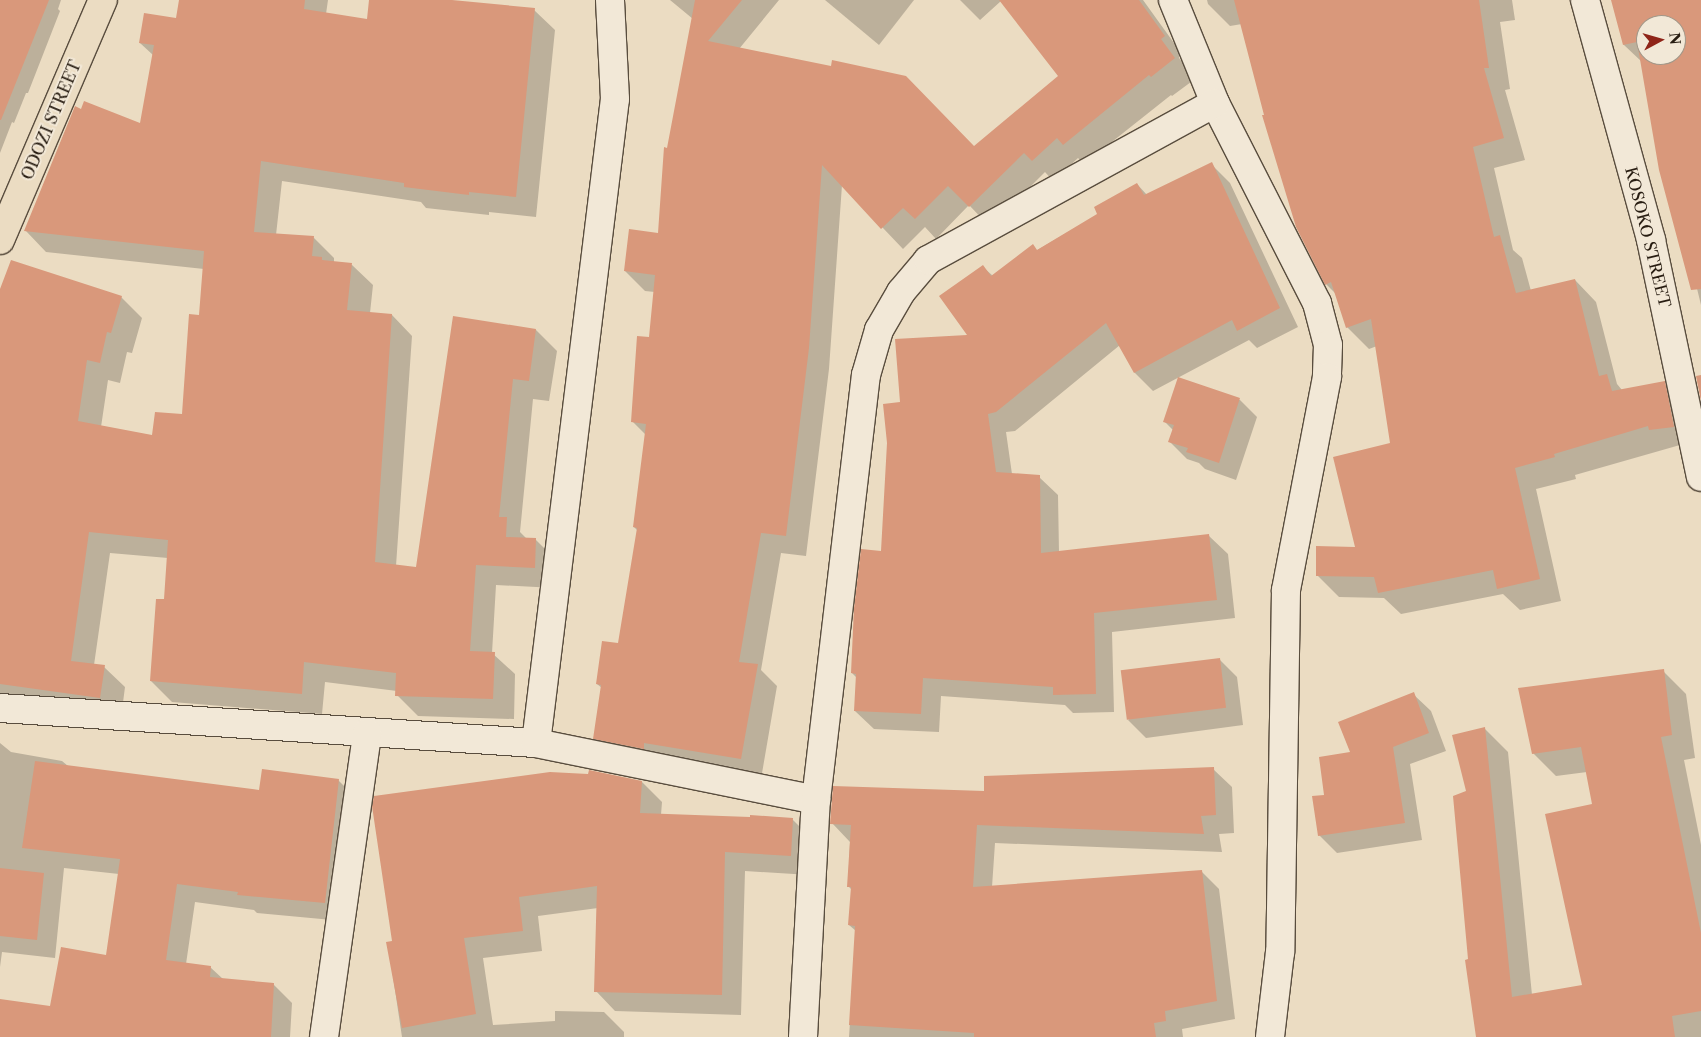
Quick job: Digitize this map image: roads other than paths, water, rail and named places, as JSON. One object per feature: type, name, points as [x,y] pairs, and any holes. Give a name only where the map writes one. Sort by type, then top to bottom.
[{"type":"main road","name":"ODOZI STREET","points":[[0,240],[103,0]]},
{"type":"street","points":[[536,744],[615,99],[610,0]]},
{"type":"street","points":[[1173,0],[1215,103],[1317,304],[1328,345],[1327,378],[1286,590],[1280,952],[1270,1037]]},
{"type":"street","name":"KOSOKO STREET","points":[[1584,0],[1694,403],[1701,477]]},
{"type":"street","points":[[803,1037],[816,800],[866,375],[879,330],[901,292],[928,260],[1215,103]]},
{"type":"street","points":[[0,708],[536,744],[816,800]]},
{"type":"street","points":[[324,1037],[367,733]]}]
